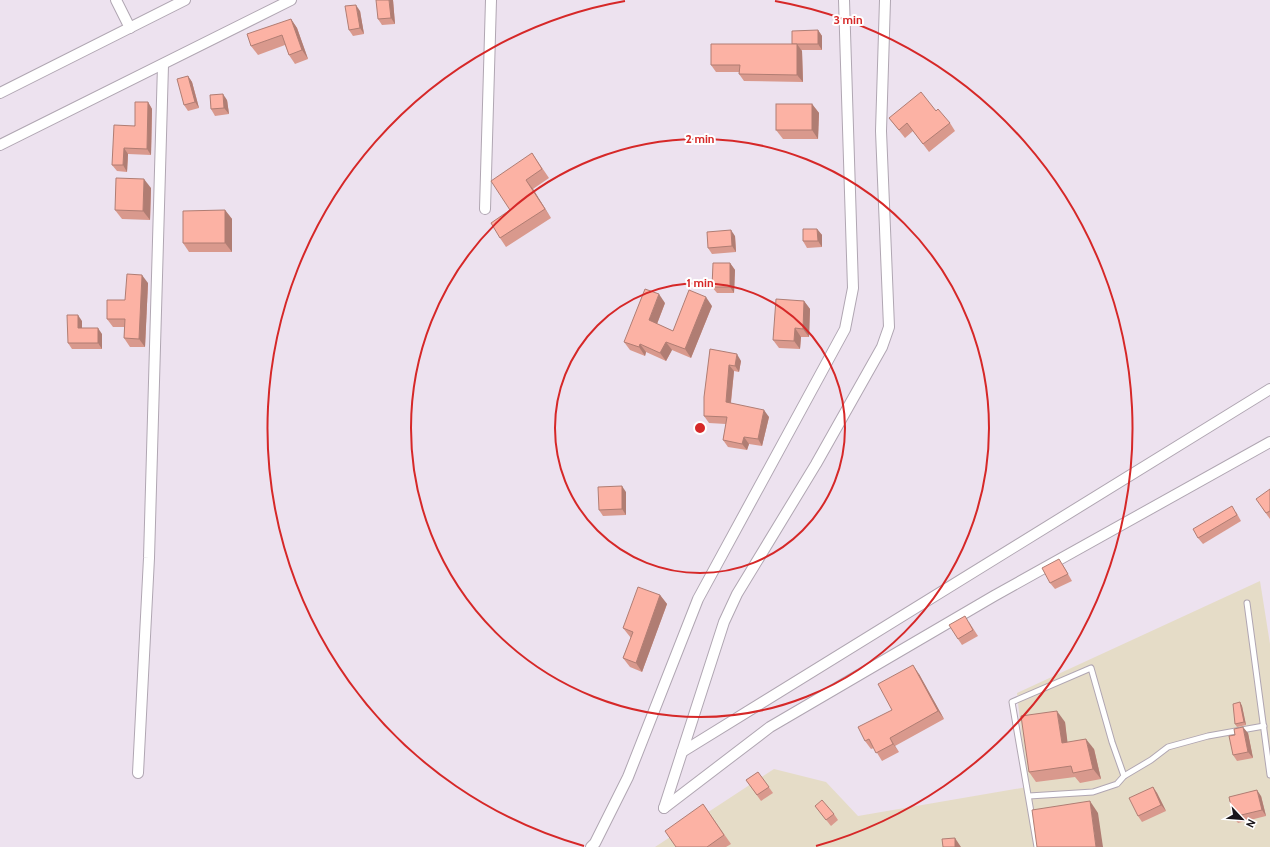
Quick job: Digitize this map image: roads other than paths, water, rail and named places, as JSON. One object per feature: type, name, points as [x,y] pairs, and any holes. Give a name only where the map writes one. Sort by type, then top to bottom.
[{"type":"street","points":[[116,0],[130,28]]},
{"type":"street","points":[[0,93],[185,0]]},
{"type":"street","points":[[0,145],[291,0]]},
{"type":"street","points":[[485,209],[491,0]]},
{"type":"street","points":[[591,847],[595,843],[628,777],[698,599],[845,329],[853,288],[844,0]]},
{"type":"street","points":[[885,0],[881,131],[889,327],[882,347],[820,457],[737,594],[724,622],[664,808],[770,727],[994,596],[1270,442]]},
{"type":"street","points":[[138,773],[149,558],[163,65]]},
{"type":"street","points":[[682,752],[1270,389]]},
{"type":"lane","points":[[1247,603],[1270,775]]},
{"type":"lane","points":[[1037,847],[1012,702],[1091,668],[1112,742],[1124,776]]},
{"type":"lane","points":[[1029,796],[1093,792],[1117,784],[1124,776],[1168,747],[1208,736],[1264,726]]}]
